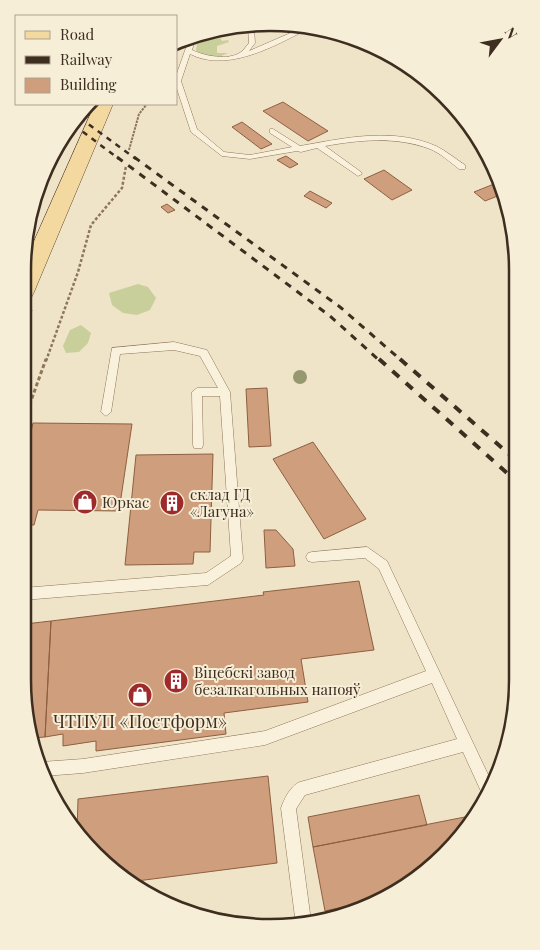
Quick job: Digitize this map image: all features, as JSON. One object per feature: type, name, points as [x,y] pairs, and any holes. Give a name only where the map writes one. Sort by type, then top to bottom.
[{"type":"main road","points":[[31,273],[104,105]]},
{"type":"main road","points":[[36,223],[80,126]]},
{"type":"lane","points":[[242,54],[252,43],[253,32]]},
{"type":"lane","points":[[189,51],[205,60],[242,54],[283,40],[297,33]]},
{"type":"lane","points":[[191,45],[178,80],[194,130],[222,154],[250,157],[300,150],[360,138],[399,138],[434,148],[462,167]]},
{"type":"lane","points":[[273,132],[300,150]]},
{"type":"lane","points":[[319,146],[358,174]]},
{"type":"lane","points":[[31,593],[208,580],[237,560],[225,392],[203,353],[174,346],[116,351],[106,412]]},
{"type":"lane","points":[[198,445],[197,392],[225,392]]},
{"type":"lane","points":[[312,557],[367,552],[383,565],[485,784]]},
{"type":"lane","points":[[48,768],[83,766],[265,738],[435,675]]},
{"type":"lane","points":[[302,917],[288,808],[300,789],[466,744]]},
{"type":"path","points":[[129,150],[139,114],[145,105]]},
{"type":"path","points":[[31,401],[78,272],[91,225],[122,188],[126,166]]},
{"type":"green space","points":[[219,37],[222,41],[228,40],[229,42],[217,46],[217,53],[228,53],[220,56],[212,57],[196,51],[197,43],[208,39]]},
{"type":"green space","points":[[138,284],[148,287],[156,298],[150,310],[137,315],[123,313],[112,305],[109,293]]},
{"type":"green space","points":[[81,325],[91,333],[88,343],[79,352],[66,353],[63,346],[70,330]]},
{"type":"building","points":[[283,102],[328,131],[308,141],[263,111]]},
{"type":"building","points":[[242,122],[272,144],[261,149],[232,127]]},
{"type":"building","points":[[286,156],[298,164],[290,168],[277,160]]},
{"type":"building","points":[[384,170],[412,190],[392,200],[364,179]]},
{"type":"building","points":[[493,184],[497,196],[485,201],[474,192]]},
{"type":"building","points":[[310,191],[332,203],[326,208],[304,196]]},
{"type":"building","points":[[167,204],[175,210],[168,213],[161,207]]},
{"type":"building","points":[[267,388],[271,446],[249,447],[246,389]]},
{"type":"building","points":[[33,423],[132,424],[119,511],[38,510],[34,525],[31,525],[31,432]]},
{"type":"building","points":[[313,442],[366,519],[324,539],[273,459]]},
{"type":"building","name":"склад ГД «Лагуна»","points":[[213,454],[210,552],[194,552],[193,564],[125,565],[136,455]]},
{"type":"building","points":[[264,530],[276,530],[293,549],[295,566],[266,568]]},
{"type":"building","name":"Віцебскі завод безалкагольных напояў","points":[[359,581],[374,650],[301,659],[308,702],[224,713],[226,734],[96,751],[96,741],[63,746],[63,734],[45,737],[51,621],[264,595],[263,592]]},
{"type":"building","points":[[51,621],[45,737],[38,738],[33,711],[31,623]]},
{"type":"building","points":[[268,776],[277,863],[140,881],[101,849],[77,821],[78,799]]},
{"type":"building","points":[[419,795],[427,825],[313,847],[308,817]]},
{"type":"building","points":[[466,817],[439,849],[403,879],[361,901],[325,911],[313,847]]},
{"type":"railway","points":[[84,121],[136,159]]},
{"type":"railway","points":[[78,128],[119,159]]},
{"type":"railway","points":[[117,157],[330,316],[380,361]]},
{"type":"railway","points":[[134,157],[340,307],[402,361]]},
{"type":"railway","points":[[379,359],[509,475]]},
{"type":"railway","points":[[400,359],[509,454]]},
{"type":"place","name":"Юркас","points":[[85,502]]},
{"type":"place","name":"склад ГД «Лагуна»","points":[[172,503]]},
{"type":"place","name":"Віцебскі завод безалкагольных напояў","points":[[176,681]]},
{"type":"place","name":"ЧТПУП «Постформ»","points":[[140,695]]}]
